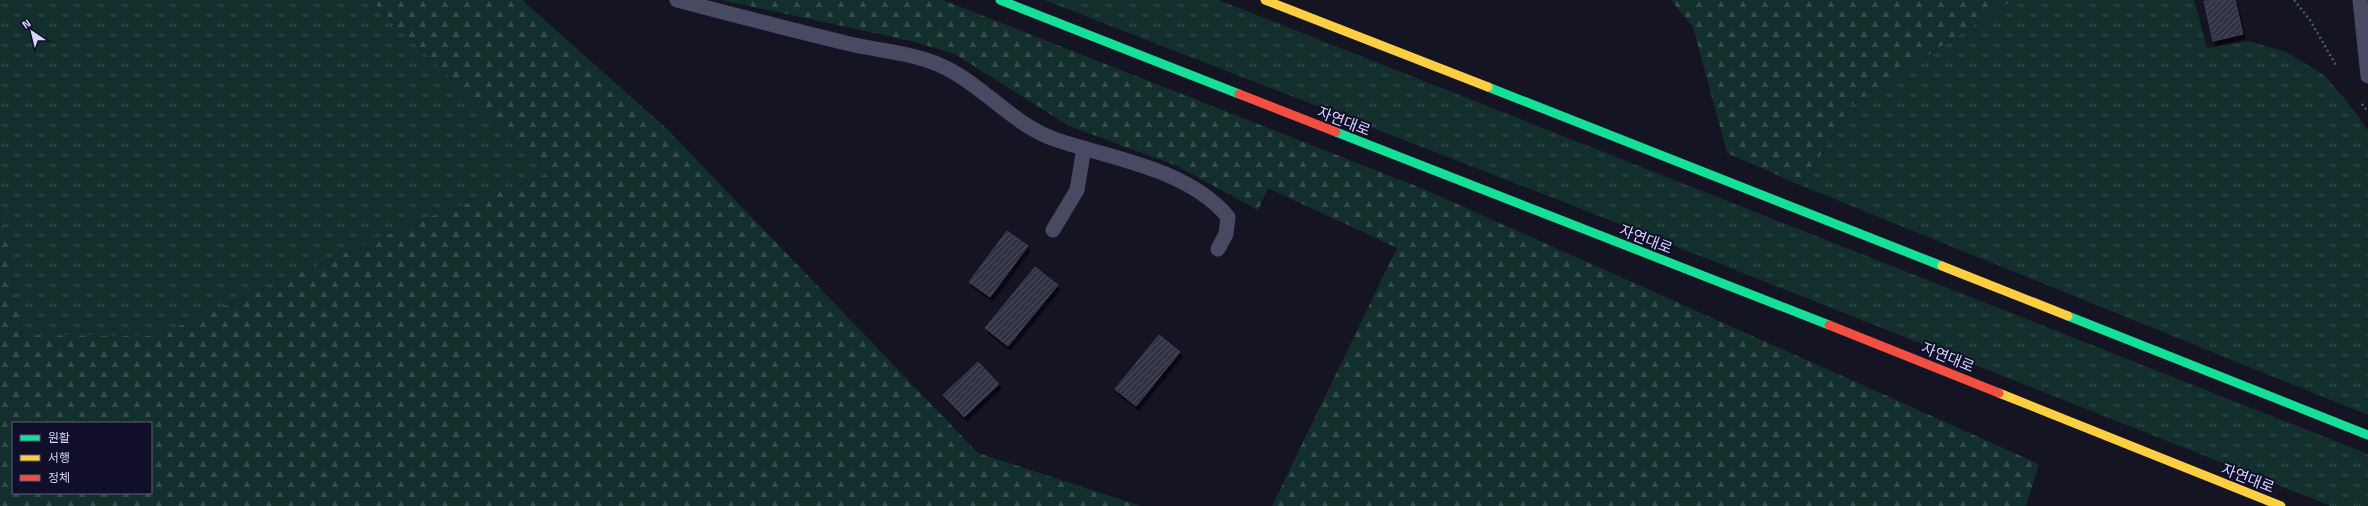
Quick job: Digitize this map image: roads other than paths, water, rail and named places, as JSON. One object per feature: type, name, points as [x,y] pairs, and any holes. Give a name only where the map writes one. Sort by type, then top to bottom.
[{"type":"main road","name":"자연대로","points":[[1000,0],[1932,366],[2281,506]]},
{"type":"main road","points":[[1265,0],[1822,218],[2368,435]]},
{"type":"lane","points":[[677,0],[851,44],[928,60],[947,68],[1028,126],[1053,138],[1148,167],[1194,189],[1216,203],[1228,217],[1226,234],[1218,249]]},
{"type":"lane","points":[[2360,0],[2368,76]]},
{"type":"lane","points":[[1053,230],[1077,190],[1084,148]]}]
